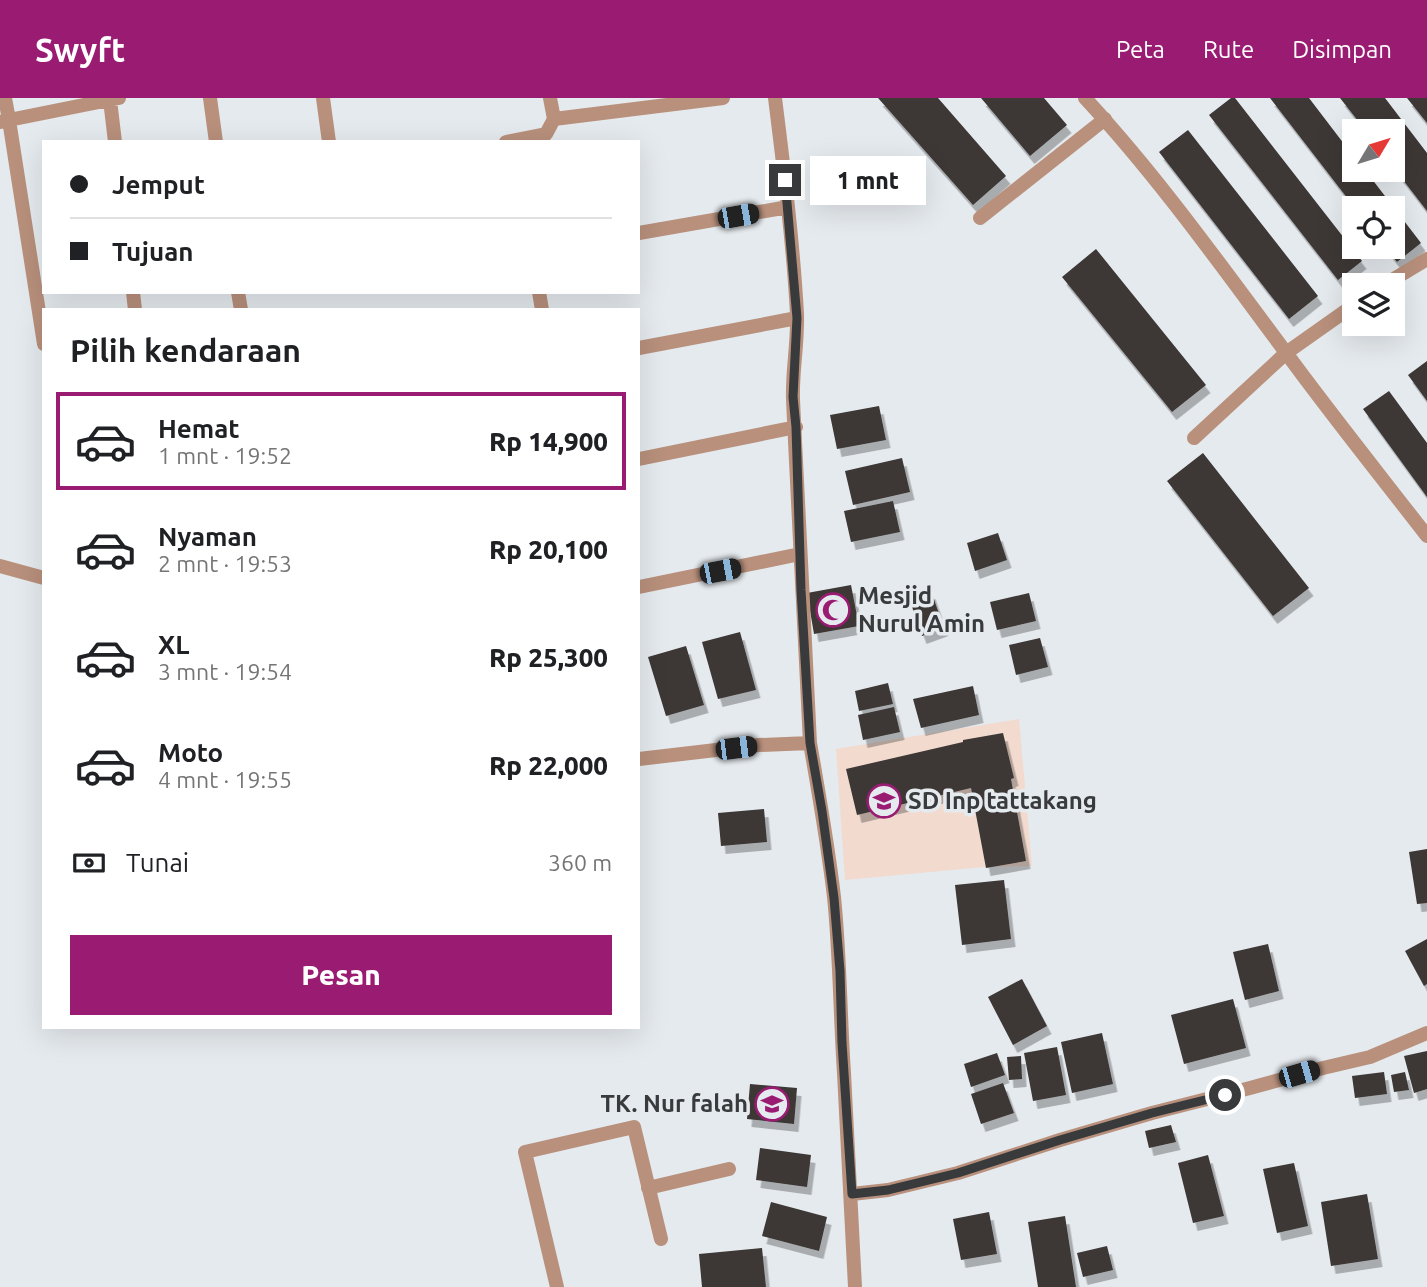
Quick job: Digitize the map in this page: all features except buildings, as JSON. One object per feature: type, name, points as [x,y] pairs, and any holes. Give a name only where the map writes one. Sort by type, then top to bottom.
[{"type":"street","points":[[5,98],[4,121],[42,333]]},
{"type":"street","points":[[210,98],[216,140]]},
{"type":"street","points":[[323,98],[329,140]]},
{"type":"street","points":[[516,140],[545,134],[555,119],[550,98]]},
{"type":"street","points":[[555,119],[723,98]]},
{"type":"street","points":[[775,98],[797,318],[793,397],[810,743],[834,898],[855,1287]]},
{"type":"street","points":[[1085,98],[1130,147],[1427,536]]},
{"type":"street","points":[[4,121],[84,101],[115,99],[115,140]]},
{"type":"street","points":[[980,218],[1105,119]]},
{"type":"street","points":[[640,233],[788,207]]},
{"type":"street","points":[[1404,273],[1427,259]]},
{"type":"street","points":[[1194,438],[1286,353],[1342,313]]},
{"type":"street","points":[[640,348],[797,318]]},
{"type":"street","points":[[640,458],[796,427]]},
{"type":"street","points":[[640,587],[800,554]]},
{"type":"street","points":[[0,566],[42,577]]},
{"type":"street","points":[[640,759],[810,743]]},
{"type":"street","points":[[852,1194],[888,1190],[958,1173],[1152,1113],[1370,1057],[1427,1033]]},
{"type":"street","points":[[556,1287],[525,1152],[634,1127],[660,1239]]},
{"type":"street","points":[[649,1188],[729,1169]]},
{"type":"shaded area","points":[[1019,719],[1032,866],[984,867],[845,880],[836,749]]},
{"type":"place","name":"Mesjid Nurul Amin","points":[[833,610]]},
{"type":"place","name":"SD Inp tattakang","points":[[884,801]]},
{"type":"place","name":"TK. Nur falah","points":[[772,1104]]},
{"type":"route","points":[[785,180],[797,318],[793,397],[810,743],[834,898],[852,1194],[888,1190],[958,1173],[1152,1113],[1225,1095]]}]
